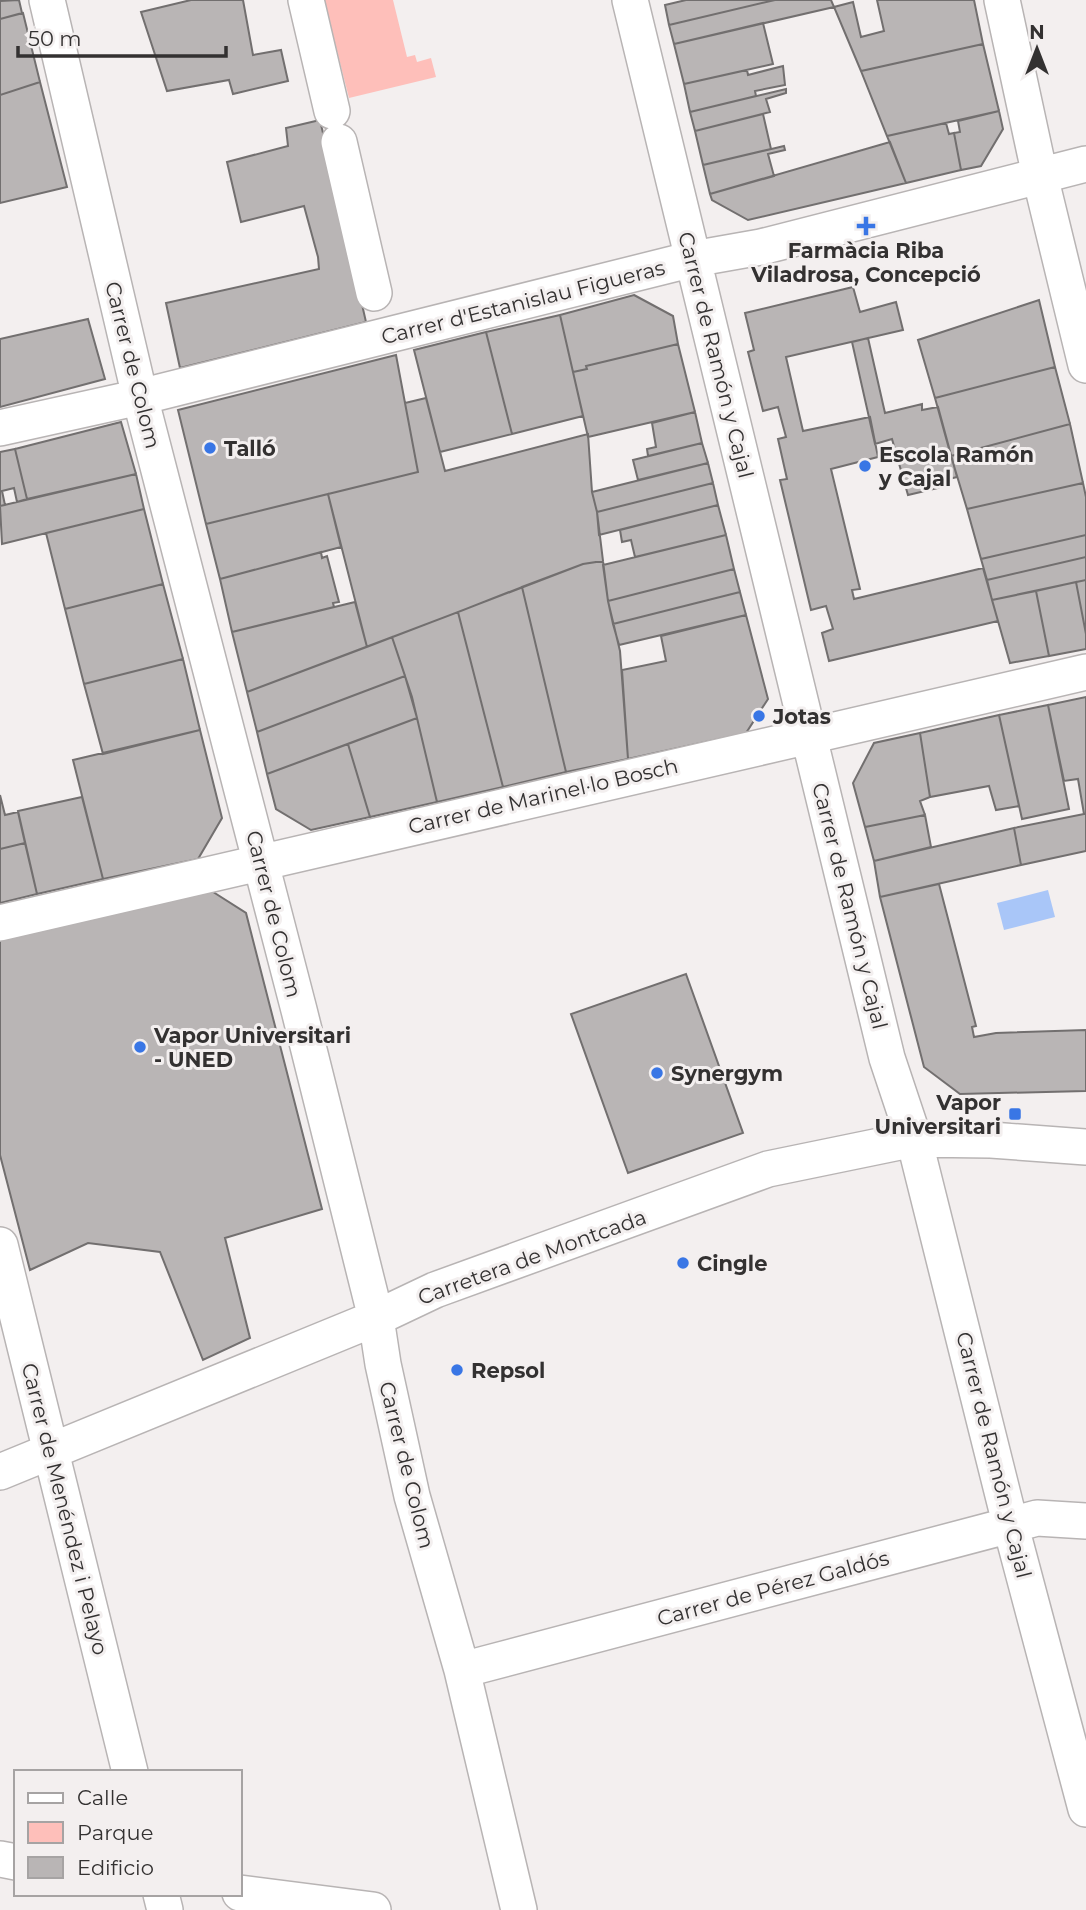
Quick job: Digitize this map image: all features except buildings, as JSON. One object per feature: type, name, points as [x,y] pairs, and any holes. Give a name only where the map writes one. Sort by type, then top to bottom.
[{"type":"street","name":"Carrer de Colom","points":[[47,0],[140,397],[376,1318],[383,1364],[412,1496],[462,1670],[519,1910]]},
{"type":"street","points":[[306,0],[378,313]]},
{"type":"street","name":"Carrer de Ramón y Cajal","points":[[630,0],[887,1058],[914,1139],[1086,1809]]},
{"type":"street","points":[[1002,0],[1040,176],[1086,365]]},
{"type":"street","name":"Carrer d'Estanislau Figueras","points":[[0,428],[140,397],[378,313],[761,247],[1086,164]]},
{"type":"street","name":"Carrer de Marinel·lo Bosch","points":[[0,923],[1086,672]]},
{"type":"street","name":"Carretera de Montcada","points":[[0,1472],[376,1318],[435,1290],[768,1169],[914,1139],[991,1140],[1086,1147]]},
{"type":"street","name":"Carrer de Menéndez i Pelayo","points":[[0,1245],[130,1770]]},
{"type":"street","name":"Carrer de Pérez Galdós","points":[[462,1670],[1012,1527],[1037,1518],[1086,1521]]},
{"type":"street","points":[[242,1893],[373,1910]]},
{"type":"green space","points":[[324,0],[393,0],[407,57],[415,55],[417,62],[431,58],[436,77],[349,98]]},
{"type":"water","points":[[1048,890],[1055,917],[1004,930],[997,903]]},
{"type":"place","name":"Farmàcia Riba Viladrosa, Concepció","points":[[866,226]]},
{"type":"place","name":"Talló","points":[[210,448]]},
{"type":"place","name":"Escola Ramón y Cajal","points":[[865,466]]},
{"type":"place","name":"Jotas","points":[[759,716]]},
{"type":"place","name":"Vapor Universitari - UNED","points":[[140,1047]]},
{"type":"place","name":"Synergym","points":[[657,1073]]},
{"type":"place","name":"Vapor Universitari","points":[[1015,1114]]},
{"type":"place","name":"Cingle","points":[[683,1263]]},
{"type":"place","name":"Repsol","points":[[457,1370]]}]
